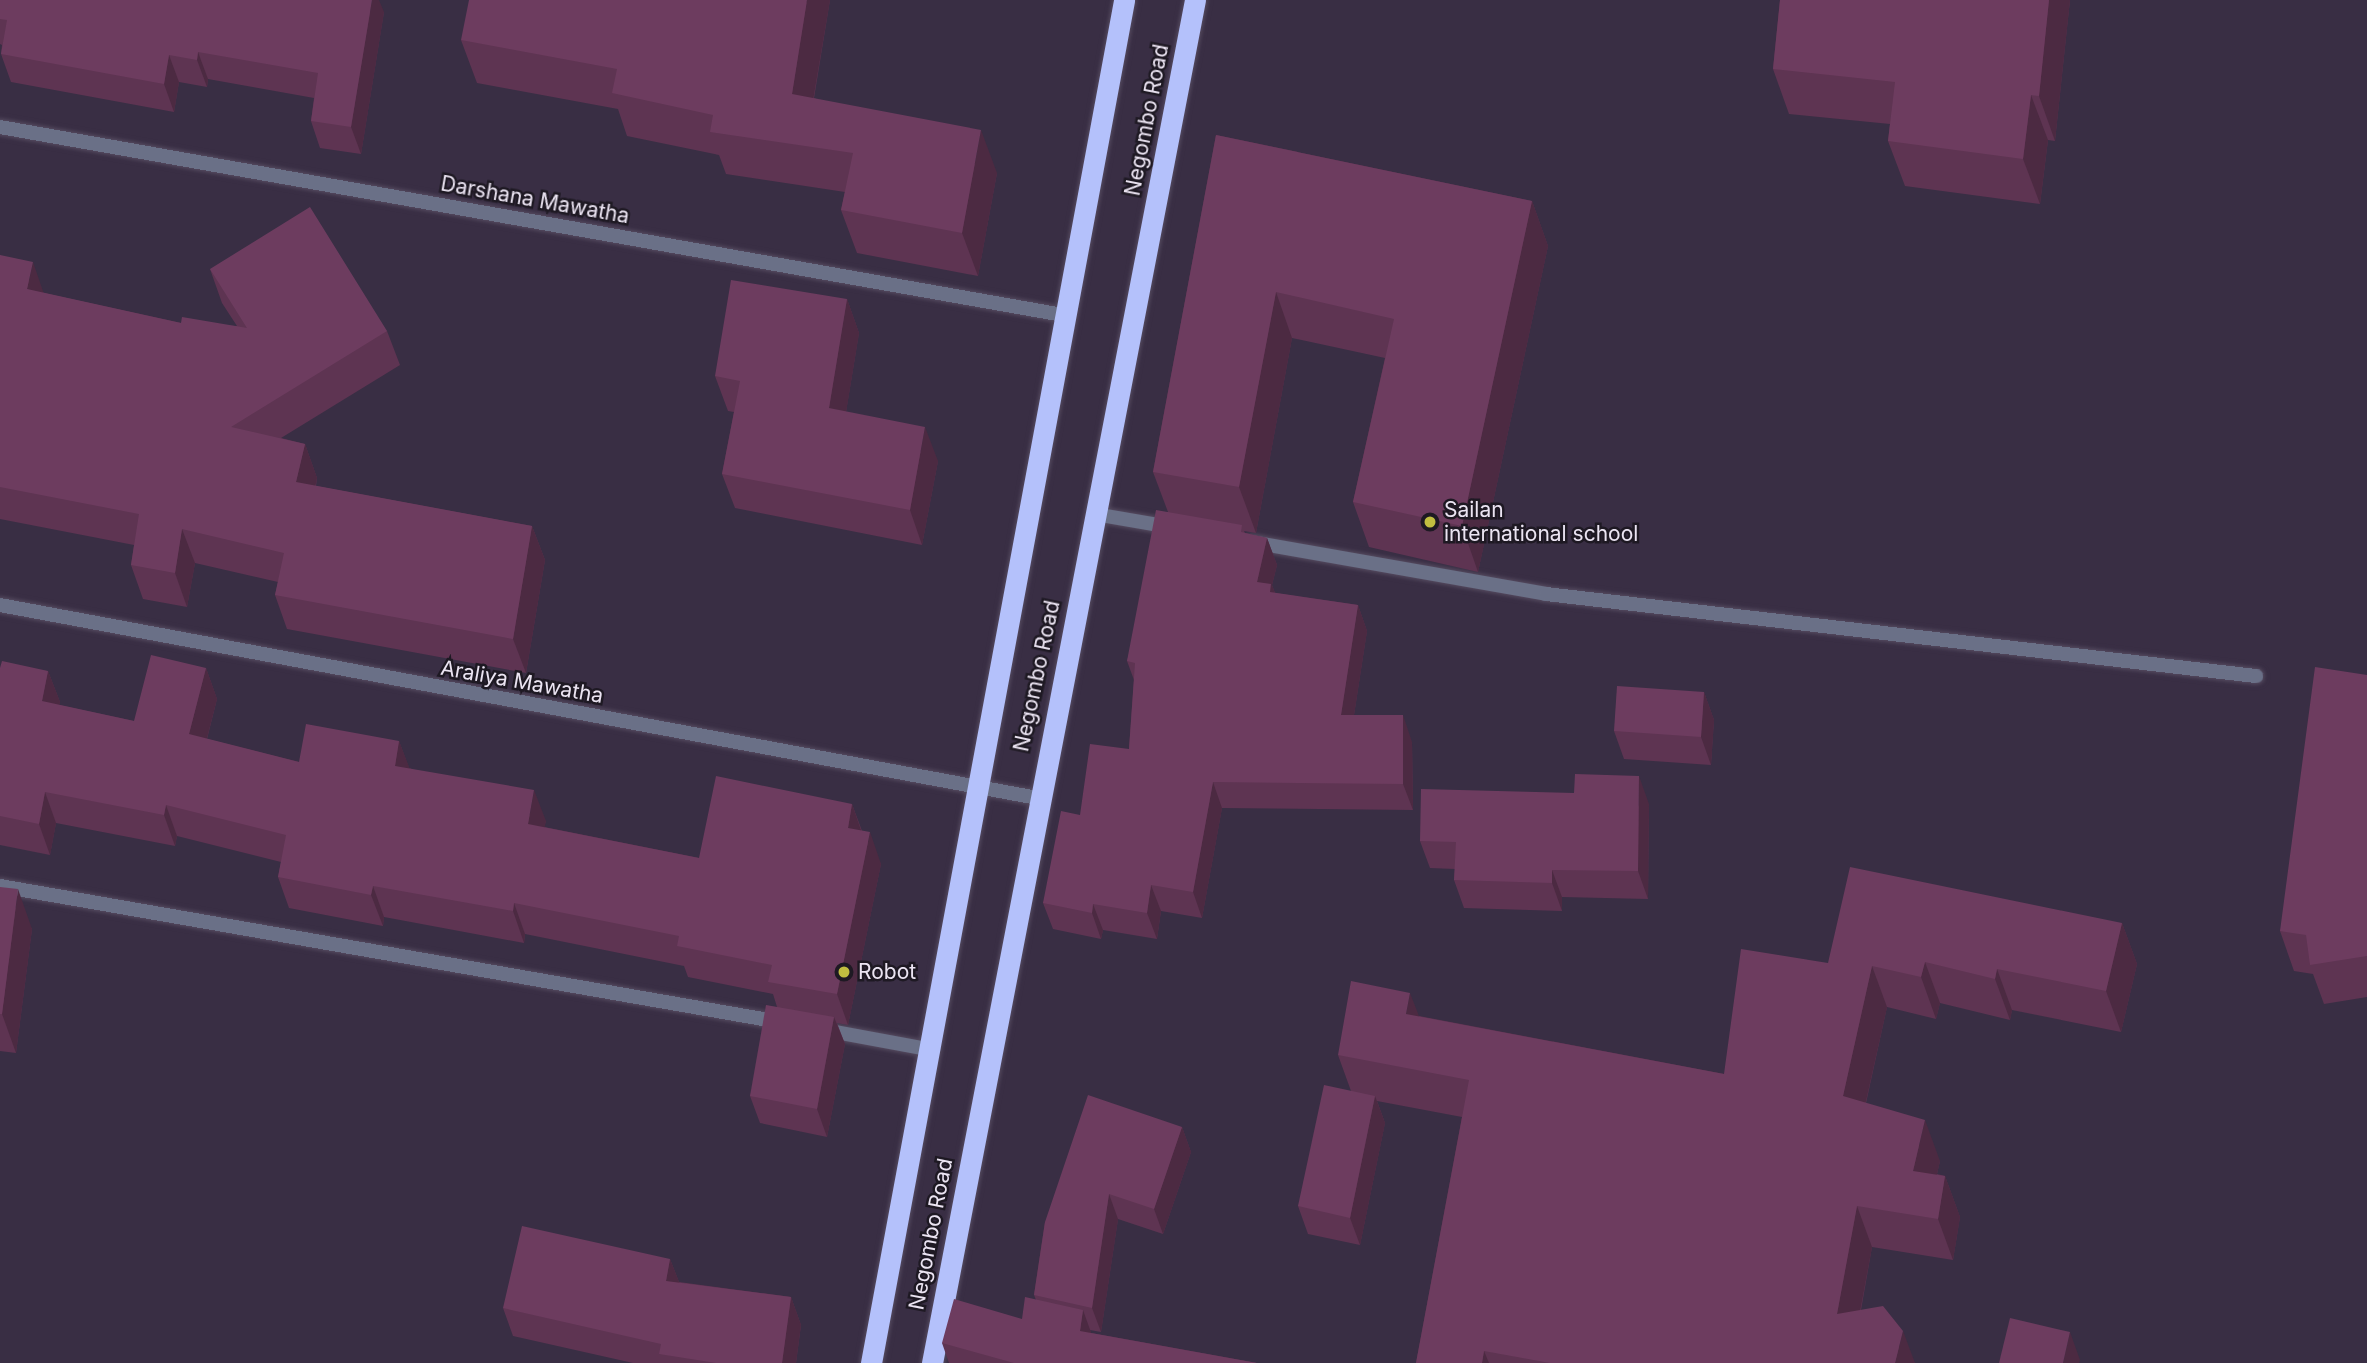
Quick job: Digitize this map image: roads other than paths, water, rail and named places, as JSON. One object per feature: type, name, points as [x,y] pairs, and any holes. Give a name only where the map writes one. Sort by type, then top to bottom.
[{"type":"highway","name":"Negombo Road","points":[[871,1363],[933,1050],[1063,315],[1124,0]]},
{"type":"highway","name":"Negombo Road","points":[[932,1363],[949,1308],[1037,797],[1195,0]]},
{"type":"street","name":"Darshana Mawatha","points":[[0,127],[1063,315]]},
{"type":"street","points":[[1095,514],[1191,531]]},
{"type":"street","points":[[1232,538],[1546,594],[2256,676]]},
{"type":"street","name":"Araliya Mawatha","points":[[0,605],[1037,797]]},
{"type":"street","points":[[0,886],[933,1050]]},
{"type":"place","name":"Sailan international school","points":[[1430,522]]},
{"type":"place","name":"Robot","points":[[844,972]]}]
